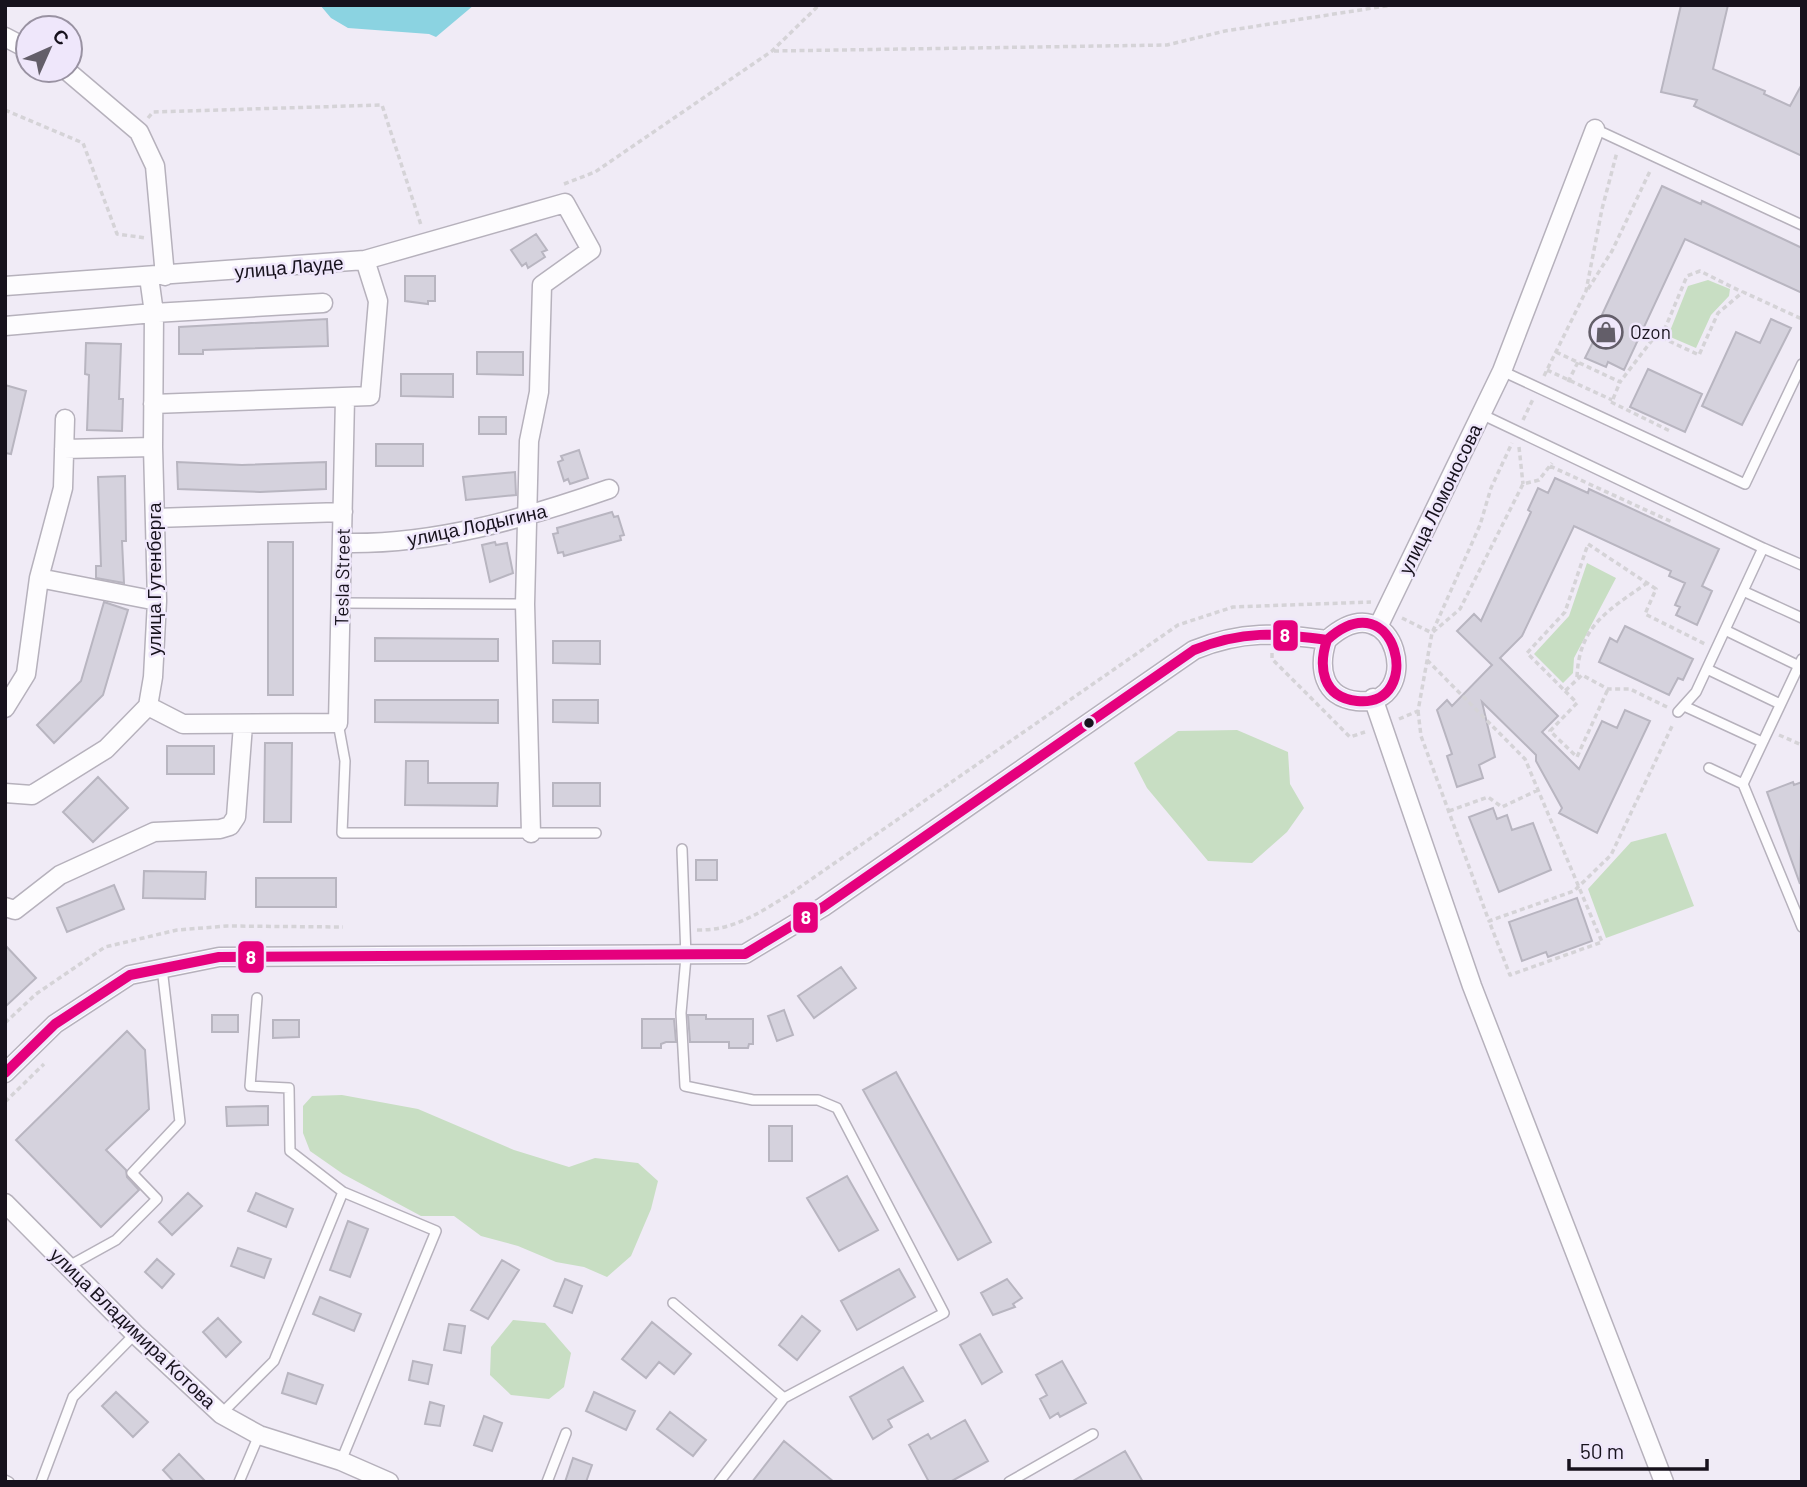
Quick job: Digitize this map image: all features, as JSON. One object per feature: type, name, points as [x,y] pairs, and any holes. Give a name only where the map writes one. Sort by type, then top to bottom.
[{"type":"street","points":[[82,84],[139,132]]},
{"type":"street","name":"улица Ломоносова","points":[[1378,627],[1502,371],[1595,129]]},
{"type":"street","name":"улица Гутенберга","points":[[139,132],[155,166],[161,239],[154,313],[153,404],[158,601],[153,677],[148,706]]},
{"type":"street","name":"улица Лауде","points":[[5,286],[365,260],[560,195]]},
{"type":"street","points":[[531,833],[525,604],[529,441],[539,392],[542,285],[591,250],[560,195]]},
{"type":"street","points":[[153,404],[370,396],[377,301],[365,260]]},
{"type":"street","points":[[5,326],[154,313],[323,303]]},
{"type":"street","name":"Tesla Street","points":[[338,723],[345,398]]},
{"type":"street","points":[[5,708],[26,674],[39,578],[63,488],[65,419]]},
{"type":"street","points":[[64,449],[153,447]]},
{"type":"street","name":"улица Лодыгина","points":[[342,543],[390,544],[527,518],[609,489]]},
{"type":"street","points":[[155,518],[343,512]]},
{"type":"street","points":[[39,578],[158,601]]},
{"type":"street","points":[[1360,622],[1378,627],[1393,642],[1399,662],[1394,682],[1373,698],[1358,701],[1338,695],[1325,680],[1320,659],[1327,640],[1341,627],[1360,622]]},
{"type":"street","points":[[5,1073],[55,1024],[130,975],[219,957],[685,957],[745,954],[788,930],[1194,650],[1224,638],[1270,632],[1327,640]]},
{"type":"street","points":[[1373,698],[1472,986],[1664,1482]]},
{"type":"street","points":[[5,793],[32,795],[107,749],[148,706],[183,724],[338,723]]},
{"type":"street","points":[[5,907],[15,910],[60,875],[154,832],[220,830],[230,826],[236,817],[243,725]]},
{"type":"street","name":"улица Владимира Котова","points":[[5,1203],[135,1334],[221,1414],[259,1435],[341,1461],[389,1482]]},
{"type":"lane","points":[[1595,129],[1802,225]]},
{"type":"lane","points":[[1502,371],[1745,485],[1802,364]]},
{"type":"lane","points":[[1481,414],[1802,565]]},
{"type":"lane","points":[[1762,742],[1681,709],[1696,692],[1763,548]]},
{"type":"lane","points":[[1743,591],[1802,618]]},
{"type":"lane","points":[[341,603],[525,604]]},
{"type":"lane","points":[[1725,630],[1800,662],[1743,784]]},
{"type":"lane","points":[[1707,669],[1780,704]]},
{"type":"lane","points":[[338,723],[345,761],[342,833],[596,833]]},
{"type":"lane","points":[[1709,768],[1743,784],[1802,927]]},
{"type":"lane","points":[[682,849],[685,957],[681,1013],[685,1086],[753,1100],[818,1100],[837,1108],[944,1313],[784,1398],[719,1482]]},
{"type":"lane","points":[[69,1266],[116,1240],[157,1199],[132,1173],[180,1122],[162,968]]},
{"type":"lane","points":[[257,998],[250,1086],[289,1088],[290,1151],[343,1192],[436,1231],[341,1461]]},
{"type":"lane","points":[[221,1414],[274,1361],[343,1192]]},
{"type":"lane","points":[[673,1303],[784,1398]]},
{"type":"lane","points":[[41,1482],[73,1397],[135,1334]]},
{"type":"lane","points":[[547,1482],[566,1433]]},
{"type":"lane","points":[[1009,1482],[1093,1434]]},
{"type":"lane","points":[[239,1482],[259,1435]]},
{"type":"path","points":[[560,195],[772,51],[820,5]]},
{"type":"path","points":[[772,51],[1167,45],[1225,31],[1392,5]]},
{"type":"path","points":[[139,132],[153,112],[382,105],[425,235]]},
{"type":"path","points":[[5,110],[83,143],[117,234],[161,239]]},
{"type":"path","points":[[1586,291],[1602,209],[1620,141]]},
{"type":"path","points":[[1518,431],[1524,484],[1460,609],[1432,633],[1518,431],[1586,291],[1612,251],[1656,158]]},
{"type":"path","points":[[1661,338],[1687,276],[1700,271],[1802,319]]},
{"type":"path","points":[[1604,419],[1620,382],[1656,335],[1699,355],[1718,313],[1743,292]]},
{"type":"path","points":[[1556,352],[1620,382]]},
{"type":"path","points":[[1560,398],[1578,362]]},
{"type":"path","points":[[1547,370],[1612,400]]},
{"type":"path","points":[[1524,484],[1539,480],[1562,452]]},
{"type":"path","points":[[1550,466],[1684,527]]},
{"type":"path","points":[[1608,689],[1577,757],[1550,731],[1577,703],[1527,653],[1565,612],[1588,544],[1656,589],[1645,614],[1716,649]]},
{"type":"path","points":[[1577,679],[1578,658],[1594,621],[1647,583]]},
{"type":"path","points":[[1418,711],[1421,736],[1510,975],[1602,942],[1525,759],[1427,660]]},
{"type":"path","points":[[1489,920],[1574,891],[1611,855],[1681,709],[1630,689],[1608,689],[1582,675],[1565,691]]},
{"type":"path","points":[[1768,730],[1802,745]]},
{"type":"path","points":[[1449,811],[1488,797],[1502,807],[1538,790]]},
{"type":"path","points":[[5,1102],[44,1064]]},
{"type":"green space","points":[[1708,280],[1730,289],[1729,296],[1711,315],[1696,348],[1668,336],[1688,286]]},
{"type":"green space","points":[[1587,563],[1616,578],[1574,658],[1573,673],[1563,683],[1534,654],[1569,616]]},
{"type":"green space","points":[[1237,730],[1288,752],[1290,784],[1304,808],[1287,832],[1252,863],[1208,861],[1147,788],[1134,763],[1178,731]]},
{"type":"green space","points":[[1666,833],[1694,906],[1606,938],[1588,889],[1631,842]]},
{"type":"green space","points":[[342,1095],[418,1109],[514,1150],[569,1167],[595,1158],[638,1163],[658,1181],[651,1209],[631,1256],[607,1277],[584,1267],[556,1262],[518,1246],[481,1236],[454,1216],[421,1216],[343,1174],[310,1151],[303,1133],[303,1106],[312,1096]]},
{"type":"green space","points":[[513,1320],[545,1323],[571,1353],[564,1387],[549,1399],[511,1395],[490,1375],[491,1347]]},
{"type":"water","points":[[320,5],[474,5],[436,37],[429,34],[348,28],[331,18]]},
{"type":"building","points":[[1681,5],[1728,5],[1713,69],[1765,91],[1764,94],[1790,106],[1802,84],[1802,156],[1694,106],[1697,100],[1661,92]]},
{"type":"building","points":[[1662,186],[1701,204],[1702,201],[1802,248],[1802,293],[1685,239],[1624,370],[1608,362],[1606,367],[1585,358],[1597,334],[1594,332]]},
{"type":"building","points":[[536,234],[547,250],[542,252],[545,257],[528,268],[526,263],[522,266],[511,250]]},
{"type":"building","points":[[405,276],[435,276],[435,301],[428,301],[428,304],[405,301]]},
{"type":"building","points":[[327,319],[328,346],[203,350],[203,354],[179,354],[179,327]]},
{"type":"building","points":[[1771,319],[1791,328],[1742,425],[1702,406],[1736,332],[1760,343]]},
{"type":"building","points":[[86,343],[121,344],[119,399],[123,399],[122,431],[87,430],[89,375],[85,374]]},
{"type":"building","points":[[477,352],[523,352],[523,375],[477,374]]},
{"type":"building","points":[[1648,369],[1702,394],[1685,432],[1630,407]]},
{"type":"building","points":[[401,374],[453,374],[453,397],[401,396]]},
{"type":"building","points":[[5,385],[26,391],[11,454],[5,453]]},
{"type":"building","points":[[479,417],[506,417],[506,434],[479,434]]},
{"type":"building","points":[[376,444],[423,444],[423,466],[376,466]]},
{"type":"building","points":[[579,450],[588,478],[570,484],[568,479],[564,481],[558,462],[563,460],[561,456]]},
{"type":"building","points":[[177,462],[242,465],[326,462],[326,489],[260,492],[178,489]]},
{"type":"building","points":[[515,472],[516,495],[466,500],[463,477]]},
{"type":"building","points":[[125,476],[126,541],[122,541],[124,583],[96,578],[96,566],[101,566],[98,477]]},
{"type":"building","points":[[1555,478],[1588,493],[1589,489],[1719,549],[1702,586],[1712,591],[1697,625],[1676,615],[1680,607],[1675,605],[1685,583],[1669,576],[1671,571],[1574,526],[1522,636],[1500,658],[1558,716],[1542,732],[1579,769],[1602,721],[1617,728],[1625,710],[1650,721],[1597,833],[1559,813],[1562,808],[1536,761],[1536,755],[1482,702],[1495,757],[1479,765],[1483,778],[1457,787],[1447,756],[1452,754],[1437,710],[1447,700],[1452,706],[1492,665],[1457,631],[1474,614],[1481,621],[1531,512],[1528,510],[1538,488],[1548,493]]},
{"type":"building","points":[[612,512],[614,517],[618,516],[624,535],[620,536],[621,540],[564,556],[563,552],[558,553],[553,534],[558,533],[557,528]]},
{"type":"building","points":[[268,542],[293,542],[293,695],[268,695]]},
{"type":"building","points":[[495,542],[496,545],[507,543],[513,573],[490,582],[482,545]]},
{"type":"building","points":[[104,602],[128,610],[103,695],[54,743],[37,725],[81,681]]},
{"type":"building","points":[[1625,626],[1693,659],[1683,680],[1678,678],[1669,695],[1599,662],[1610,638],[1617,642]]},
{"type":"building","points":[[375,638],[498,639],[498,661],[375,661]]},
{"type":"building","points":[[553,641],[600,641],[600,664],[553,663]]},
{"type":"building","points":[[375,700],[498,700],[498,723],[375,722]]},
{"type":"building","points":[[553,700],[598,700],[598,723],[553,722]]},
{"type":"building","points":[[265,743],[292,743],[291,822],[264,822]]},
{"type":"building","points":[[167,746],[214,746],[214,774],[167,774]]},
{"type":"building","points":[[406,761],[428,761],[428,783],[498,783],[497,806],[405,805]]},
{"type":"building","points":[[98,777],[128,808],[93,842],[63,812]]},
{"type":"building","points":[[1793,782],[1794,785],[1802,782],[1800,884],[1767,792]]},
{"type":"building","points":[[553,783],[600,783],[600,806],[553,806]]},
{"type":"building","points":[[1493,808],[1497,819],[1507,815],[1512,830],[1533,823],[1551,870],[1499,892],[1469,817]]},
{"type":"building","points":[[696,860],[717,860],[717,880],[696,880]]},
{"type":"building","points":[[144,871],[206,872],[205,899],[143,898]]},
{"type":"building","points":[[256,878],[336,878],[336,907],[256,907]]},
{"type":"building","points":[[114,885],[124,909],[67,932],[57,908]]},
{"type":"building","points":[[1577,898],[1592,941],[1548,957],[1546,952],[1522,961],[1509,922]]},
{"type":"building","points":[[5,945],[36,978],[5,1007]]},
{"type":"building","points":[[841,967],[856,988],[814,1018],[798,996]]},
{"type":"building","points":[[784,1010],[793,1035],[777,1041],[768,1016]]},
{"type":"building","points":[[212,1015],[238,1015],[238,1032],[212,1032]]},
{"type":"building","points":[[688,1015],[706,1015],[706,1019],[753,1019],[753,1044],[749,1044],[748,1048],[729,1048],[729,1042],[690,1042]]},
{"type":"building","points":[[642,1019],[674,1019],[676,1042],[661,1044],[661,1048],[642,1048]]},
{"type":"building","points":[[273,1020],[299,1020],[299,1037],[273,1038]]},
{"type":"building","points":[[127,1031],[145,1050],[149,1109],[106,1150],[126,1170],[127,1177],[139,1190],[101,1227],[16,1140]]},
{"type":"building","points":[[896,1072],[991,1242],[958,1260],[863,1090]]},
{"type":"building","points":[[268,1106],[268,1125],[227,1126],[226,1107]]},
{"type":"building","points":[[769,1126],[792,1126],[792,1161],[769,1161]]},
{"type":"building","points":[[847,1176],[878,1230],[839,1251],[807,1198]]},
{"type":"building","points":[[188,1193],[202,1206],[172,1235],[159,1222]]},
{"type":"building","points":[[256,1193],[293,1209],[286,1227],[248,1211]]},
{"type":"building","points":[[348,1221],[368,1229],[350,1277],[330,1270]]},
{"type":"building","points":[[238,1248],[271,1259],[264,1278],[231,1266]]},
{"type":"building","points":[[157,1259],[174,1274],[162,1288],[145,1272]]},
{"type":"building","points":[[502,1260],[519,1270],[488,1319],[471,1310]]},
{"type":"building","points":[[899,1269],[915,1297],[857,1330],[841,1301]]},
{"type":"building","points":[[565,1279],[582,1286],[572,1313],[554,1306]]},
{"type":"building","points":[[1007,1279],[1022,1298],[1013,1304],[1015,1307],[993,1315],[981,1293]]},
{"type":"building","points":[[320,1297],[361,1314],[354,1331],[313,1314]]},
{"type":"building","points":[[802,1316],[820,1331],[797,1360],[779,1345]]},
{"type":"building","points":[[218,1318],[241,1342],[226,1357],[203,1332]]},
{"type":"building","points":[[652,1322],[691,1354],[674,1374],[659,1362],[646,1378],[622,1359]]},
{"type":"building","points":[[449,1324],[465,1326],[461,1353],[444,1350]]},
{"type":"building","points":[[980,1334],[1002,1372],[982,1384],[960,1345]]},
{"type":"building","points":[[413,1361],[432,1365],[428,1384],[409,1380]]},
{"type":"building","points":[[1062,1361],[1086,1403],[1060,1417],[1058,1413],[1050,1418],[1040,1399],[1047,1395],[1036,1375]]},
{"type":"building","points":[[903,1367],[923,1401],[888,1420],[892,1427],[873,1439],[850,1397]]},
{"type":"building","points":[[288,1373],[323,1385],[316,1404],[282,1393]]},
{"type":"building","points":[[116,1392],[148,1422],[133,1437],[102,1406]]},
{"type":"building","points":[[594,1392],[635,1411],[626,1430],[586,1411]]},
{"type":"building","points":[[430,1402],[444,1406],[440,1426],[425,1424]]},
{"type":"building","points":[[670,1412],[706,1440],[693,1456],[657,1429]]},
{"type":"building","points":[[484,1416],[502,1423],[492,1451],[474,1445]]},
{"type":"building","points":[[965,1420],[988,1461],[950,1482],[929,1482],[909,1445],[928,1434],[931,1439]]},
{"type":"building","points":[[784,1441],[834,1482],[752,1482]]},
{"type":"building","points":[[1125,1451],[1143,1482],[1071,1482],[1106,1462]]},
{"type":"building","points":[[179,1454],[206,1482],[174,1482],[163,1470]]},
{"type":"building","points":[[573,1458],[592,1465],[586,1482],[565,1482]]},
{"type":"transit line","name":"8","points":[[5,1073],[55,1024],[130,975],[219,957],[745,954],[823,907],[1194,650],[1244,636],[1292,636],[1327,640],[1351,625],[1371,624],[1385,634],[1394,650],[1396,669],[1391,686],[1378,698],[1357,701],[1336,694],[1323,670],[1327,640]]},
{"type":"place","name":"Ozon","points":[[1606,332]]}]
